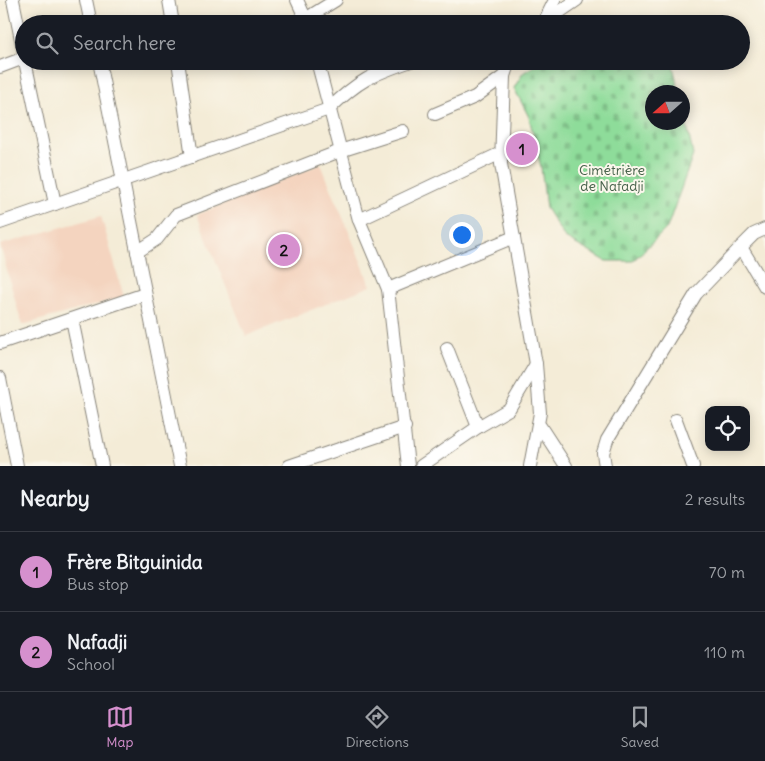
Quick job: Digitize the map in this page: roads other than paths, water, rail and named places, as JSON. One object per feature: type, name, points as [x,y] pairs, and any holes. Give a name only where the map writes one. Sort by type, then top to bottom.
[{"type":"street","points":[[12,0],[15,15]]},
{"type":"street","points":[[86,0],[89,15]]},
{"type":"street","points":[[170,0],[172,15]]},
{"type":"street","points":[[297,0],[305,15]]},
{"type":"street","points":[[316,15],[336,0]]},
{"type":"street","points":[[547,15],[555,0]]},
{"type":"street","points":[[555,15],[577,0]]},
{"type":"street","points":[[0,67],[15,63]]},
{"type":"street","points":[[27,70],[55,204]]},
{"type":"street","points":[[101,70],[180,466]]},
{"type":"street","points":[[179,70],[192,157]]},
{"type":"street","points":[[319,70],[359,220],[388,289],[406,427],[408,466]]},
{"type":"street","points":[[0,223],[329,109],[354,85],[384,70]]},
{"type":"street","points":[[506,70],[504,76],[501,153],[536,364],[540,426],[530,466]]},
{"type":"street","points":[[434,114],[476,98],[504,76]]},
{"type":"street","points":[[137,252],[157,239],[176,215],[340,151],[404,131]]},
{"type":"street","points":[[359,220],[501,153]]},
{"type":"street","points":[[605,466],[603,453],[607,440],[696,294],[754,234],[765,228]]},
{"type":"street","points":[[388,289],[514,237]]},
{"type":"street","points":[[741,247],[765,287]]},
{"type":"street","points":[[0,343],[145,294]]},
{"type":"street","points":[[72,319],[102,466]]},
{"type":"street","points":[[447,348],[478,427]]},
{"type":"street","points":[[421,466],[478,427],[509,409],[536,364]]},
{"type":"street","points":[[0,378],[17,466]]},
{"type":"street","points":[[676,420],[693,466]]},
{"type":"street","points":[[540,426],[566,466]]},
{"type":"street","points":[[289,466],[406,427]]},
{"type":"place","name":"Frère Bitguinida","points":[[522,149]]},
{"type":"place","name":"Nafadji","points":[[284,250]]},
{"type":"park label","name":"Cimétrière de Nafadji","points":[[612,178]]}]
